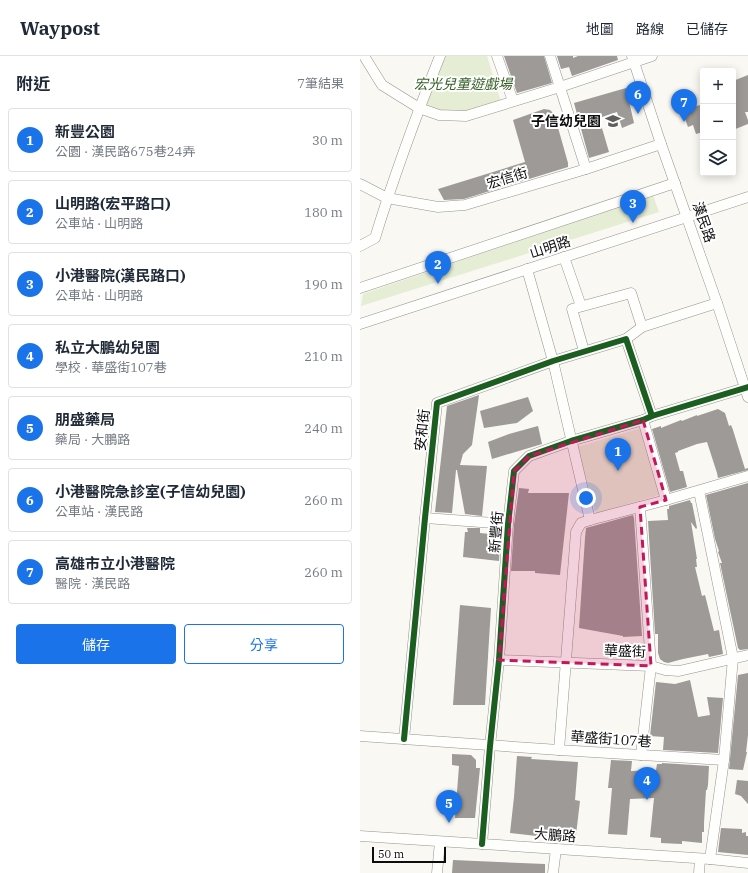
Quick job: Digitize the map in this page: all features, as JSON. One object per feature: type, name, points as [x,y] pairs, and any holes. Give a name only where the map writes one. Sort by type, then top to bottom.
[{"type":"street","points":[[364,56],[382,85],[419,108],[439,115],[466,116],[560,87],[633,59],[652,56]]},
{"type":"street","points":[[360,246],[375,238],[387,198],[419,108],[440,56]]},
{"type":"street","points":[[497,56],[513,101]]},
{"type":"street","points":[[550,56],[586,169]]},
{"type":"street","name":"漢民路","points":[[633,59],[661,144],[747,390]]},
{"type":"street","name":"宏信街","points":[[360,184],[387,198],[438,207],[465,205],[586,169],[661,144]]},
{"type":"street","name":"山明路","points":[[360,288],[675,182]]},
{"type":"street","name":"山明路","points":[[360,324],[688,218],[748,197]]},
{"type":"street","points":[[564,257],[581,306]]},
{"type":"street","points":[[528,269],[553,361],[590,520],[748,476]]},
{"type":"street","points":[[584,351],[572,309],[631,293],[642,327]]},
{"type":"street","points":[[666,500],[648,418],[626,339],[642,327],[717,303]]},
{"type":"street","name":"安和街","points":[[404,739],[437,403],[553,361],[626,339]]},
{"type":"street","name":"新豐街","points":[[482,844],[499,660],[508,524],[514,472],[529,456],[571,441],[747,390]]},
{"type":"street","points":[[698,873],[705,859],[724,760],[734,658],[699,490]]},
{"type":"street","points":[[640,507],[651,666],[641,755]]},
{"type":"street","points":[[425,518],[508,524]]},
{"type":"street","name":"華盛街107巷","points":[[590,520],[581,523],[576,532],[559,750],[724,760]]},
{"type":"street","name":"華盛街","points":[[499,660],[651,666],[666,670],[679,671],[748,655]]},
{"type":"street","points":[[360,736],[559,750]]},
{"type":"street","name":"大鵬路","points":[[360,836],[748,863]]},
{"type":"street","points":[[437,873],[440,842]]},
{"type":"street","points":[[554,873],[556,849]]},
{"type":"highlighted area","points":[[643,420],[666,500],[640,507],[651,666],[499,660],[514,471],[529,456]]},
{"type":"green space","name":"宏光兒童遊戲場","points":[[444,56],[487,56],[501,102],[466,113],[440,111],[424,107]]},
{"type":"green space","points":[[653,195],[659,212],[361,306],[363,294]]},
{"type":"green space","points":[[641,428],[659,495],[596,513],[577,447]]},
{"type":"building","points":[[504,56],[544,56],[552,83],[517,93]]},
{"type":"building","points":[[557,56],[573,56],[573,58],[578,56],[617,56],[618,60],[572,76],[569,67],[561,69]]},
{"type":"building","points":[[748,75],[748,112],[745,112],[748,124],[736,129],[736,104],[736,80]]},
{"type":"building","name":"子信幼兒園","points":[[626,88],[634,123],[622,128],[617,112],[599,118],[609,152],[589,158],[574,103]]},
{"type":"building","points":[[700,105],[700,133],[696,134],[693,125],[688,127],[682,111]]},
{"type":"building","points":[[544,109],[550,110],[555,117],[568,167],[464,199],[444,200],[438,189],[525,162],[513,120]]},
{"type":"building","points":[[479,395],[472,445],[463,454],[460,465],[487,466],[482,516],[465,514],[457,470],[452,513],[435,512],[447,406]]},
{"type":"building","points":[[528,397],[533,411],[517,423],[484,428],[480,411]]},
{"type":"building","points":[[718,409],[725,413],[729,426],[731,425],[745,469],[748,468],[748,470],[718,478],[707,442],[697,444],[675,453],[680,471],[683,471],[687,487],[670,492],[652,429],[661,426],[661,428],[681,420],[682,421]]},
{"type":"building","points":[[538,426],[542,444],[492,459],[488,442],[509,434]]},
{"type":"building","points":[[748,483],[748,649],[740,650],[738,648],[720,563],[722,563],[718,552],[706,495]]},
{"type":"building","points":[[519,488],[529,489],[528,493],[569,493],[560,575],[535,573],[535,571],[511,571],[514,525]]},
{"type":"building","points":[[690,500],[692,503],[697,528],[696,529],[691,522],[697,559],[697,567],[695,567],[702,596],[705,595],[714,631],[719,630],[723,654],[709,657],[708,654],[668,663],[660,659],[658,653],[658,634],[655,634],[648,521],[668,520],[667,509],[669,509],[669,506]]},
{"type":"building","points":[[633,515],[642,636],[623,637],[579,628],[586,528]]},
{"type":"building","points":[[467,528],[480,528],[480,533],[490,534],[500,542],[499,561],[463,557],[465,532],[468,532]]},
{"type":"building","points":[[460,605],[491,608],[485,705],[453,705]]},
{"type":"building","points":[[748,673],[747,752],[743,770],[729,769],[738,675]]},
{"type":"building","points":[[690,680],[698,717],[710,715],[707,697],[723,698],[718,753],[663,750],[664,737],[650,736],[656,682],[675,684]]},
{"type":"building","points":[[452,754],[471,755],[476,760],[476,768],[480,768],[475,818],[455,818],[459,766],[452,765]]},
{"type":"building","points":[[517,756],[532,757],[531,759],[578,762],[575,800],[580,801],[576,835],[546,834],[546,837],[510,833]]},
{"type":"building","points":[[611,760],[632,761],[631,771],[656,770],[657,764],[662,763],[709,766],[702,843],[682,841],[682,844],[661,843],[661,838],[650,837],[654,798],[630,799],[627,835],[608,834],[612,788],[608,788]]},
{"type":"building","points":[[737,780],[748,781],[748,804],[741,796],[735,794]]},
{"type":"building","points":[[721,828],[742,829],[742,833],[746,832],[746,836],[748,836],[748,855],[718,852]]},
{"type":"building","points":[[453,860],[545,864],[545,873],[452,873]]},
{"type":"cycle path","points":[[404,739],[437,403],[553,361],[626,339],[652,416]]},
{"type":"cycle path","points":[[482,844],[499,660],[508,524],[514,471],[529,456],[571,441],[748,387]]},
{"type":"place","name":"小港醫院急診室(子信幼兒園)","points":[[638,114]]},
{"type":"place","name":"子信幼兒園","points":[[613,121]]},
{"type":"place","name":"高雄市立小港醫院","points":[[684,122]]},
{"type":"place","name":"小港醫院(漢民路口)","points":[[633,223]]},
{"type":"place","name":"山明路(宏平路口)","points":[[438,284]]},
{"type":"place","name":"新豐公園","points":[[618,471]]},
{"type":"place","name":"私立大鵬幼兒園","points":[[647,800]]},
{"type":"place","name":"朋盛藥局","points":[[449,823]]}]
